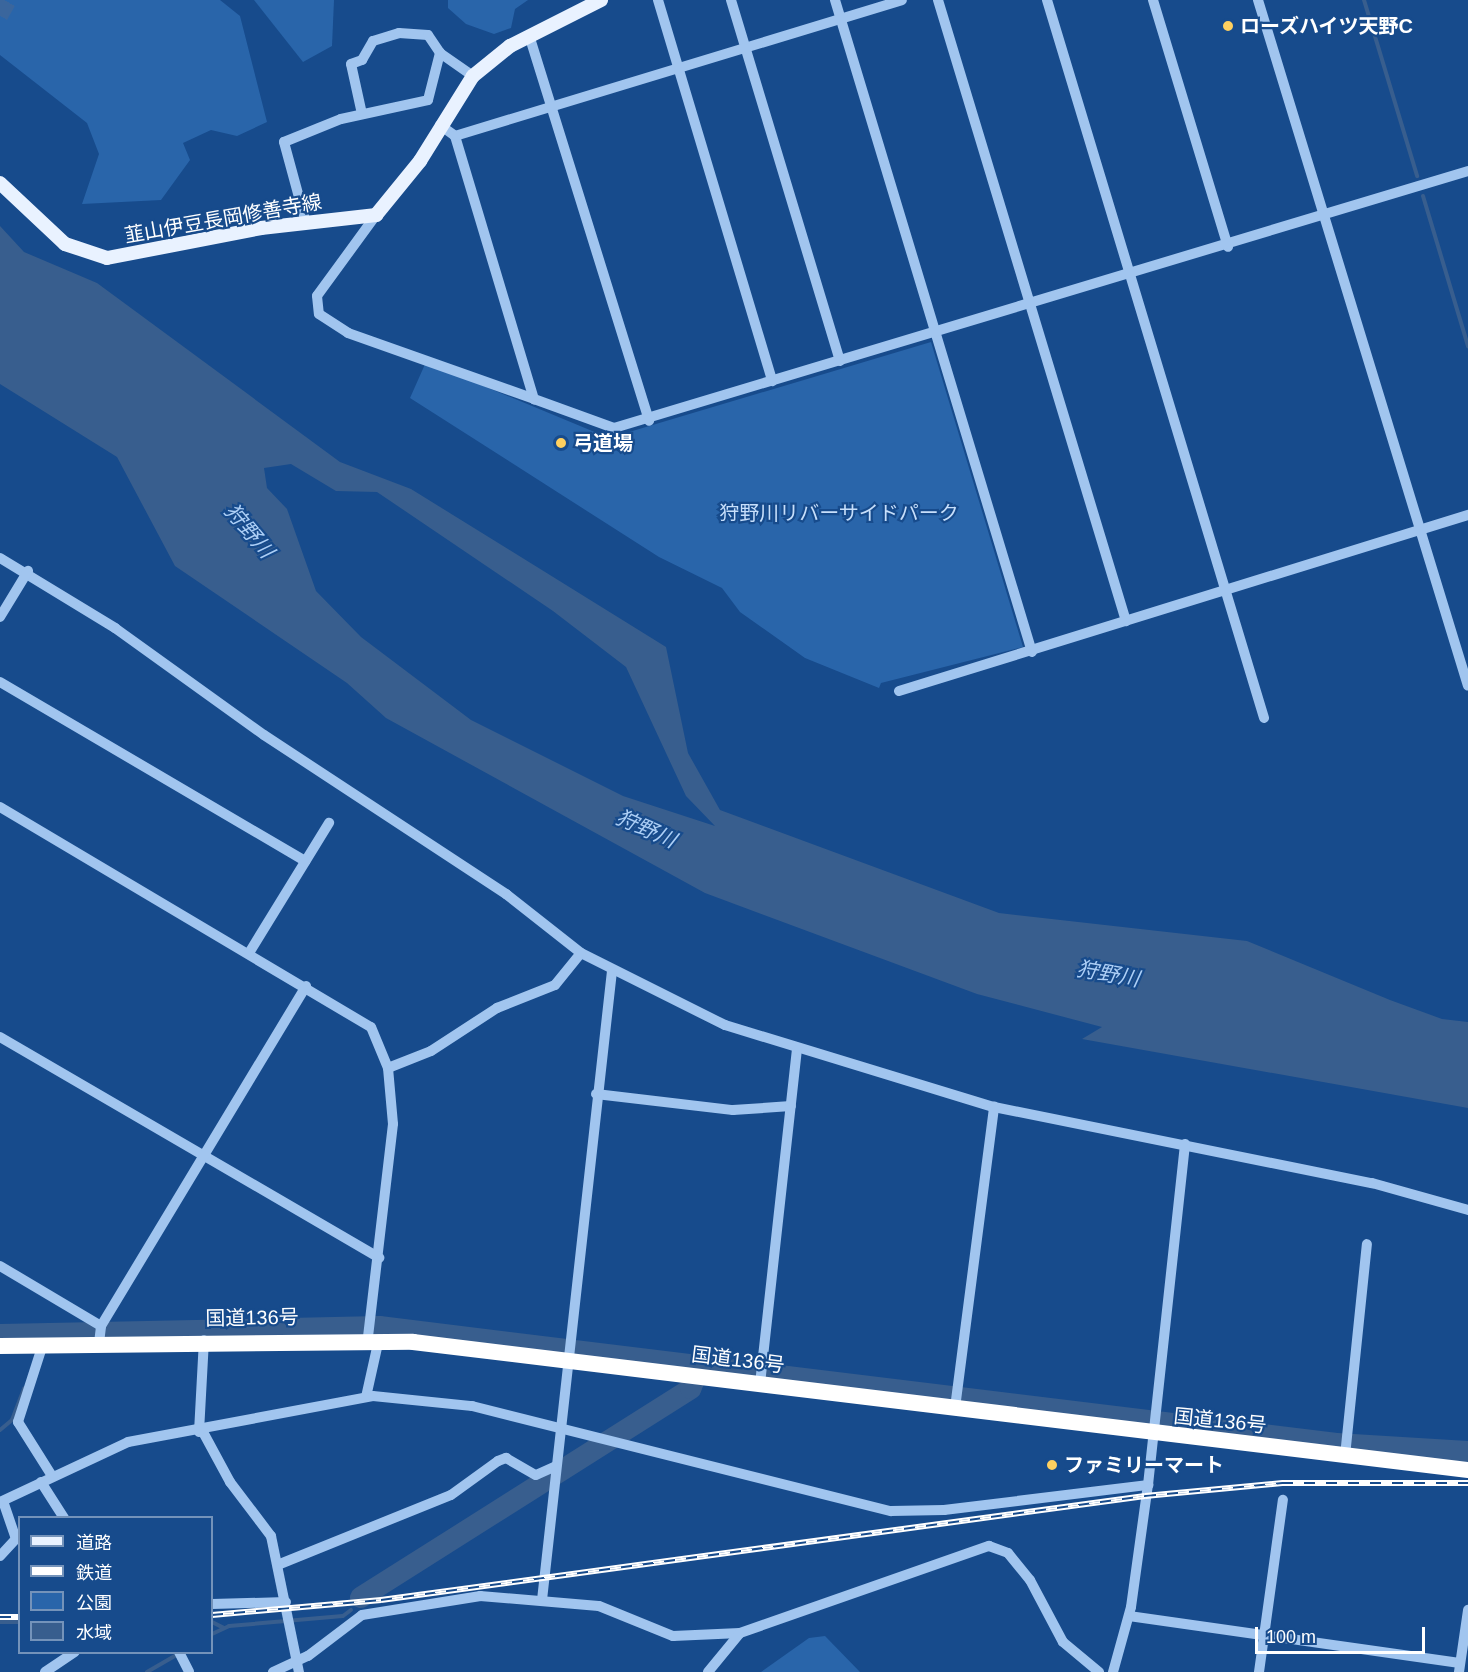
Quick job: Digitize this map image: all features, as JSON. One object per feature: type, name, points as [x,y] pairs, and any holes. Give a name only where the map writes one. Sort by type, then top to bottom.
[{"type":"highway","name":"国道136号","points":[[0,1346],[43,1344],[100,1334],[204,1340],[373,1339],[567,1358],[955,1408],[1155,1423],[1345,1456],[1468,1470]]},
{"type":"main road","points":[[376,215],[420,161],[440,125],[473,75],[529,36],[601,0]]},
{"type":"main road","name":"韮山伊豆長岡修善寺線","points":[[0,183],[51,234],[94,256],[120,258],[306,222],[376,215]]},
{"type":"street","points":[[658,0],[772,381]]},
{"type":"street","points":[[731,0],[840,361]]},
{"type":"street","points":[[835,0],[1032,652]]},
{"type":"street","points":[[455,136],[902,0]]},
{"type":"street","points":[[938,0],[1126,621]]},
{"type":"street","points":[[1047,0],[1264,718]]},
{"type":"street","points":[[1153,0],[1228,247]]},
{"type":"street","points":[[1258,0],[1468,686]]},
{"type":"street","points":[[362,114],[351,64],[362,60],[373,41],[399,33],[428,36],[440,52],[473,75]]},
{"type":"street","points":[[529,36],[649,421]]},
{"type":"street","points":[[306,222],[284,142],[362,114],[428,100],[440,52]]},
{"type":"street","points":[[440,125],[455,136],[534,399]]},
{"type":"street","points":[[376,215],[315,301],[319,314],[348,333],[610,427],[649,421],[772,381],[1228,247],[1468,171]]},
{"type":"street","points":[[899,691],[1032,652],[1468,515]]},
{"type":"street","points":[[0,558],[28,571],[506,894],[581,953],[612,971],[725,1025],[797,1050],[994,1107],[1372,1183],[1468,1210]]},
{"type":"street","points":[[0,617],[28,571]]},
{"type":"street","points":[[0,682],[305,861]]},
{"type":"street","points":[[0,807],[306,986],[371,1027],[388,1068],[393,1128],[366,1397]]},
{"type":"street","points":[[249,953],[329,824]]},
{"type":"street","points":[[388,1068],[431,1051],[497,1008],[555,985],[581,953]]},
{"type":"street","points":[[542,1600],[596,1094],[612,971]]},
{"type":"street","points":[[0,1266],[100,1334],[202,1155],[306,986]]},
{"type":"street","points":[[0,1036],[379,1258]]},
{"type":"street","points":[[760,1384],[797,1050]]},
{"type":"street","points":[[596,1094],[732,1110],[791,1106]]},
{"type":"street","points":[[955,1408],[994,1107]]},
{"type":"street","points":[[1113,1672],[1129,1616],[1148,1485],[1185,1144]]},
{"type":"street","points":[[1345,1456],[1367,1244]]},
{"type":"street","points":[[204,1340],[201,1432],[230,1482],[265,1523],[280,1564],[297,1667]]},
{"type":"street","points":[[43,1344],[18,1422],[52,1476]]},
{"type":"street","points":[[0,1556],[16,1539],[1,1501],[128,1442],[201,1432],[366,1397],[472,1406],[560,1430],[891,1511],[944,1510],[1148,1485]]},
{"type":"street","points":[[280,1564],[452,1495],[498,1461],[506,1458],[536,1475],[556,1466]]},
{"type":"street","points":[[42,1482],[63,1516]]},
{"type":"street","points":[[1259,1672],[1283,1500]]},
{"type":"street","points":[[273,1672],[297,1667],[371,1612],[480,1596],[598,1606],[660,1634],[740,1633],[905,1579],[977,1549],[999,1547],[1030,1580],[1063,1642],[1099,1672]]},
{"type":"street","points":[[213,1604],[286,1602]]},
{"type":"street","points":[[1129,1616],[1460,1667],[1468,1610]]},
{"type":"street","points":[[708,1672],[740,1633]]},
{"type":"street","points":[[45,1672],[73,1654]]},
{"type":"street","points":[[181,1655],[189,1672]]},
{"type":"green space","points":[[0,0],[220,0],[240,16],[267,122],[237,136],[211,130],[183,143],[190,160],[161,200],[82,204],[99,154],[87,123],[0,55]]},
{"type":"green space","points":[[254,0],[334,0],[332,46],[303,62]]},
{"type":"green space","points":[[448,0],[528,0],[515,9],[511,28],[494,34],[466,24],[448,8]]},
{"type":"green space","name":"狩野川リバーサイドパーク","points":[[931,342],[1023,647],[881,683],[879,688],[805,658],[740,612],[722,588],[659,557],[410,398],[426,362],[609,438]]},
{"type":"green space","points":[[825,1636],[860,1672],[761,1672],[809,1638]]},
{"type":"water","name":"狩野川","points":[[0,226],[24,252],[97,283],[340,462],[411,489],[666,647],[688,753],[720,810],[999,913],[1247,941],[1390,1000],[1442,1019],[1468,1022],[1468,1108],[1082,1039],[1102,1027],[977,994],[705,893],[386,718],[347,683],[175,566],[117,457],[0,384]],"holes":[[[291,464],[336,491],[377,492],[553,611],[626,667],[686,796],[715,826],[623,796],[471,720],[361,637],[316,591],[287,509],[267,488],[264,468]]]},
{"type":"waterway","points":[[1364,0],[1417,176]]},
{"type":"waterway","points":[[1423,196],[1468,346]]},
{"type":"waterway","points":[[0,1334],[379,1326],[1336,1443],[1468,1451]]},
{"type":"waterway","points":[[360,1597],[690,1388],[701,1364]]},
{"type":"waterway","points":[[0,1430],[12,1420],[24,1388]]},
{"type":"waterway","points":[[213,1634],[229,1626],[343,1616],[351,1610]]},
{"type":"waterway","points":[[0,1622],[18,1622]]},
{"type":"waterway","points":[[213,1622],[224,1628]]},
{"type":"waterway","points":[[147,1672],[177,1655]]},
{"type":"tunnel","points":[[0,16],[9,0]]},
{"type":"railway","points":[[213,1615],[381,1600],[1145,1496],[1282,1483],[1468,1483]]},
{"type":"railway","points":[[0,1617],[18,1617]]},
{"type":"place","name":"ローズハイツ天野C","points":[[1228,26]]},
{"type":"place","name":"弓道場","points":[[561,443]]},
{"type":"place","name":"ファミリーマート","points":[[1052,1465]]}]
